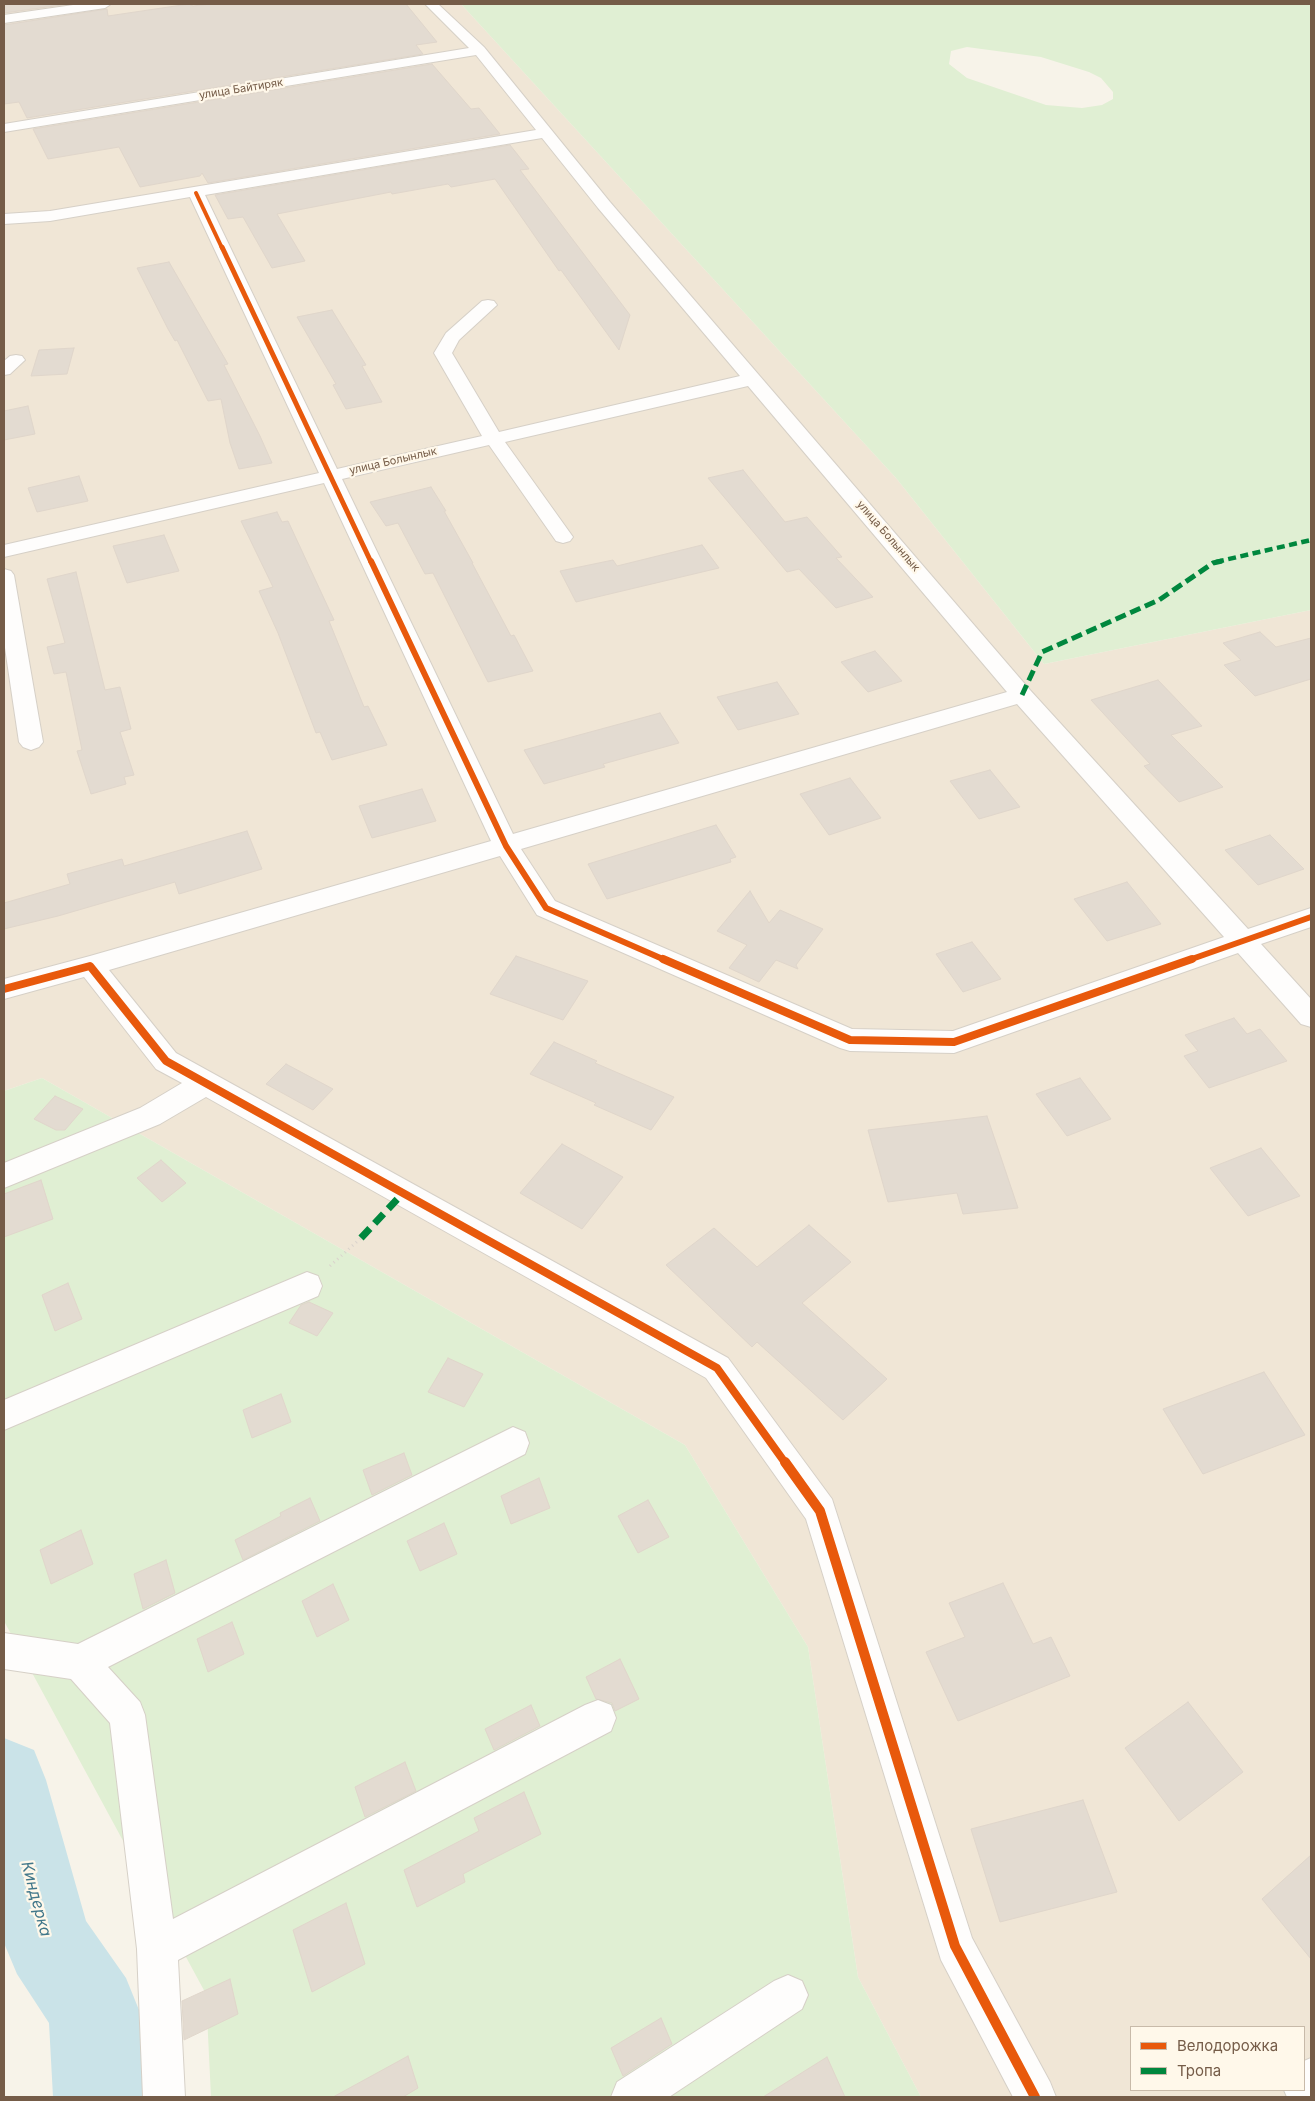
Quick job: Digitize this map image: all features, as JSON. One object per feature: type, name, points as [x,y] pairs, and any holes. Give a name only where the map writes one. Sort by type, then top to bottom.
[{"type":"street","points":[[4,19],[105,4]]},
{"type":"street","name":"улица Болынлык","points":[[432,4],[479,50],[604,205],[1022,695],[1311,1017]]},
{"type":"street","name":"улица Байтиряк","points":[[4,128],[479,50]]},
{"type":"street","points":[[4,219],[50,216],[196,193],[547,133]]},
{"type":"street","points":[[196,193],[506,846],[546,908],[850,1040],[954,1042],[1311,916]]},
{"type":"street","points":[[488,305],[452,337],[444,353],[493,438],[563,538]]},
{"type":"street","name":"улица Болынлык","points":[[4,550],[753,379]]},
{"type":"street","points":[[4,575],[31,742]]},
{"type":"street","points":[[4,989],[506,846],[1022,695]]},
{"type":"street","points":[[90,966],[166,1061],[717,1368],[820,1511],[955,1946],[1035,2097]]},
{"type":"street","points":[[4,1176],[150,1116],[205,1083]]},
{"type":"street","points":[[4,1415],[307,1286]]},
{"type":"street","points":[[4,1651],[80,1662],[513,1443]]},
{"type":"street","points":[[80,1662],[127,1715],[157,1949],[164,2097]]},
{"type":"street","points":[[157,1949],[598,1718]]},
{"type":"street","points":[[632,2097],[788,1995]]},
{"type":"path","points":[[307,1286],[361,1238]]},
{"type":"shaded area","points":[[4,4],[461,4],[896,478],[1044,664],[1311,610],[1311,2097],[921,2097],[858,1977],[808,1647],[685,1445],[42,1078],[4,1091]]},
{"type":"green space","points":[[461,4],[1311,4],[1311,610],[1044,664],[896,478]],"holes":[[[967,47],[1041,57],[1089,72],[1101,78],[1113,92],[1113,99],[1102,105],[1082,108],[1046,105],[967,78],[949,64],[951,51]]]},
{"type":"green space","points":[[42,1078],[685,1445],[808,1647],[858,1977],[921,2097],[211,2097],[206,1994],[4,1621],[4,1091]]},
{"type":"building","points":[[4,4],[69,4],[4,13]]},
{"type":"building","points":[[189,4],[193,6],[210,4],[406,4],[437,42],[416,45],[423,54],[27,118],[19,102],[4,104],[4,25],[107,9],[108,16]]},
{"type":"building","points":[[432,64],[471,109],[479,108],[500,134],[208,183],[202,173],[200,176],[140,187],[119,147],[48,159],[33,129]]},
{"type":"building","points":[[510,145],[529,169],[520,170],[630,315],[619,350],[561,270],[559,271],[495,179],[451,187],[448,184],[392,194],[391,192],[277,214],[305,261],[272,268],[243,217],[228,219],[215,195]]},
{"type":"building","points":[[169,262],[228,364],[224,365],[272,463],[239,469],[230,443],[221,399],[208,401],[137,268]]},
{"type":"building","points":[[332,310],[366,365],[362,366],[382,402],[346,409],[333,385],[336,384],[297,317]]},
{"type":"building","points":[[74,348],[67,374],[31,376],[39,350]]},
{"type":"building","points":[[28,406],[35,434],[4,440],[4,411]]},
{"type":"building","points":[[743,470],[785,522],[807,517],[842,557],[836,558],[873,597],[836,608],[799,569],[787,572],[708,478]]},
{"type":"building","points":[[79,476],[88,501],[37,512],[28,488]]},
{"type":"building","points":[[431,487],[446,511],[444,511],[511,636],[514,635],[533,671],[488,682],[433,573],[425,574],[398,523],[386,526],[370,502]]},
{"type":"building","points":[[277,512],[282,522],[288,521],[334,620],[329,621],[364,707],[368,706],[387,745],[332,760],[320,732],[316,733],[278,633],[259,591],[273,587],[241,521]]},
{"type":"building","points":[[164,535],[179,571],[127,583],[113,546]]},
{"type":"building","points":[[702,545],[719,568],[576,602],[560,571],[613,560],[617,566]]},
{"type":"building","points":[[76,572],[105,690],[120,687],[131,729],[120,732],[134,775],[124,777],[126,784],[91,794],[77,751],[82,750],[66,672],[54,674],[47,647],[65,643],[47,579]]},
{"type":"building","points":[[1260,632],[1276,647],[1311,638],[1311,679],[1255,696],[1224,665],[1241,660],[1223,643]]},
{"type":"building","points":[[875,651],[902,681],[868,692],[841,662]]},
{"type":"building","points":[[1158,680],[1202,726],[1171,735],[1223,787],[1179,802],[1144,766],[1150,764],[1091,700]]},
{"type":"building","points":[[777,682],[799,714],[738,730],[717,697]]},
{"type":"building","points":[[660,713],[679,743],[603,764],[605,767],[544,784],[524,750]]},
{"type":"building","points":[[990,770],[1020,807],[979,819],[950,781]]},
{"type":"building","points":[[850,778],[881,818],[829,835],[800,794]]},
{"type":"building","points":[[422,789],[436,821],[372,838],[359,806]]},
{"type":"building","points":[[716,825],[736,857],[730,859],[731,862],[607,899],[588,864]]},
{"type":"building","points":[[247,831],[262,869],[179,894],[175,882],[58,916],[4,929],[4,903],[70,884],[67,874],[122,859],[124,866]]},
{"type":"building","points":[[1270,835],[1304,869],[1258,885],[1225,850]]},
{"type":"building","points":[[1127,882],[1161,924],[1107,941],[1074,899]]},
{"type":"building","points":[[750,891],[769,923],[780,910],[823,929],[796,965],[798,969],[776,960],[759,982],[729,968],[747,945],[717,931]]},
{"type":"building","points":[[972,942],[1001,979],[963,992],[936,954]]},
{"type":"building","points":[[516,956],[588,981],[563,1020],[490,994]]},
{"type":"building","points":[[1234,1018],[1247,1034],[1260,1029],[1287,1061],[1209,1088],[1184,1056],[1198,1051],[1185,1035]]},
{"type":"building","points":[[554,1042],[597,1061],[595,1063],[674,1097],[651,1130],[594,1105],[596,1103],[530,1074]]},
{"type":"building","points":[[286,1064],[333,1089],[313,1110],[266,1084]]},
{"type":"building","points":[[1080,1078],[1111,1119],[1067,1136],[1036,1094]]},
{"type":"building","points":[[55,1096],[83,1109],[65,1130],[56,1130],[34,1119]]},
{"type":"building","points":[[987,1116],[1018,1208],[963,1214],[957,1193],[888,1202],[868,1130]]},
{"type":"building","points":[[562,1144],[623,1177],[582,1229],[520,1193]]},
{"type":"building","points":[[1261,1148],[1300,1196],[1248,1216],[1210,1168]]},
{"type":"building","points":[[161,1160],[186,1183],[162,1202],[137,1178]]},
{"type":"building","points":[[41,1180],[53,1219],[4,1237],[4,1194]]},
{"type":"building","points":[[809,1225],[851,1262],[802,1303],[887,1379],[843,1420],[757,1342],[752,1347],[666,1265],[714,1228],[757,1267]]},
{"type":"building","points":[[68,1283],[82,1319],[55,1331],[42,1295]]},
{"type":"building","points":[[309,1302],[333,1313],[317,1336],[289,1323],[301,1305]]},
{"type":"building","points":[[448,1358],[483,1374],[464,1407],[428,1392]]},
{"type":"building","points":[[1264,1372],[1305,1435],[1203,1474],[1163,1409]]},
{"type":"building","points":[[281,1394],[291,1422],[252,1438],[243,1410]]},
{"type":"building","points":[[404,1453],[412,1475],[372,1495],[363,1470]]},
{"type":"building","points":[[539,1478],[550,1508],[511,1524],[501,1496]]},
{"type":"building","points":[[310,1498],[320,1521],[243,1560],[235,1540],[281,1516],[280,1513]]},
{"type":"building","points":[[648,1500],[669,1537],[638,1553],[618,1516]]},
{"type":"building","points":[[444,1523],[457,1554],[420,1571],[407,1541]]},
{"type":"building","points":[[81,1530],[93,1564],[51,1584],[40,1550]]},
{"type":"building","points":[[166,1560],[175,1593],[143,1609],[134,1574]]},
{"type":"building","points":[[1003,1583],[1033,1644],[1051,1637],[1070,1676],[958,1721],[926,1652],[965,1637],[949,1603]]},
{"type":"building","points":[[333,1584],[349,1620],[317,1637],[302,1601]]},
{"type":"building","points":[[232,1622],[244,1654],[208,1672],[197,1639]]},
{"type":"building","points":[[620,1659],[639,1699],[615,1711],[612,1703],[596,1699],[586,1677]]},
{"type":"building","points":[[1188,1702],[1243,1772],[1179,1821],[1125,1748]]},
{"type":"building","points":[[531,1705],[540,1726],[494,1750],[485,1729]]},
{"type":"building","points":[[405,1762],[416,1791],[365,1817],[355,1787]]},
{"type":"building","points":[[524,1792],[541,1834],[463,1874],[465,1882],[417,1907],[404,1870],[479,1831],[474,1818]]},
{"type":"building","points":[[1083,1800],[1117,1892],[1000,1922],[971,1829]]},
{"type":"building","points":[[1311,1855],[1311,1959],[1262,1899]]},
{"type":"building","points":[[346,1903],[365,1964],[312,1992],[293,1930]]},
{"type":"building","points":[[230,1979],[238,2014],[184,2040],[182,2001]]},
{"type":"building","points":[[661,2018],[672,2044],[623,2076],[611,2048]]},
{"type":"building","points":[[408,2056],[418,2088],[403,2097],[333,2097]]},
{"type":"building","points":[[827,2057],[845,2097],[763,2097]]},
{"type":"waterway","name":"Киндерка","points":[[4,1780],[48,1943],[94,2010],[100,2097]]},
{"type":"marked path","points":[[1022,695],[1042,652],[1159,600],[1213,563],[1311,540]]},
{"type":"marked path","points":[[361,1238],[403,1193]]},
{"type":"cycle path","points":[[196,193],[506,846],[546,908],[850,1040],[954,1042],[1311,917]]},
{"type":"cycle path","points":[[4,989],[90,966],[166,1061],[717,1368],[820,1511],[955,1946],[1035,2097]]}]
